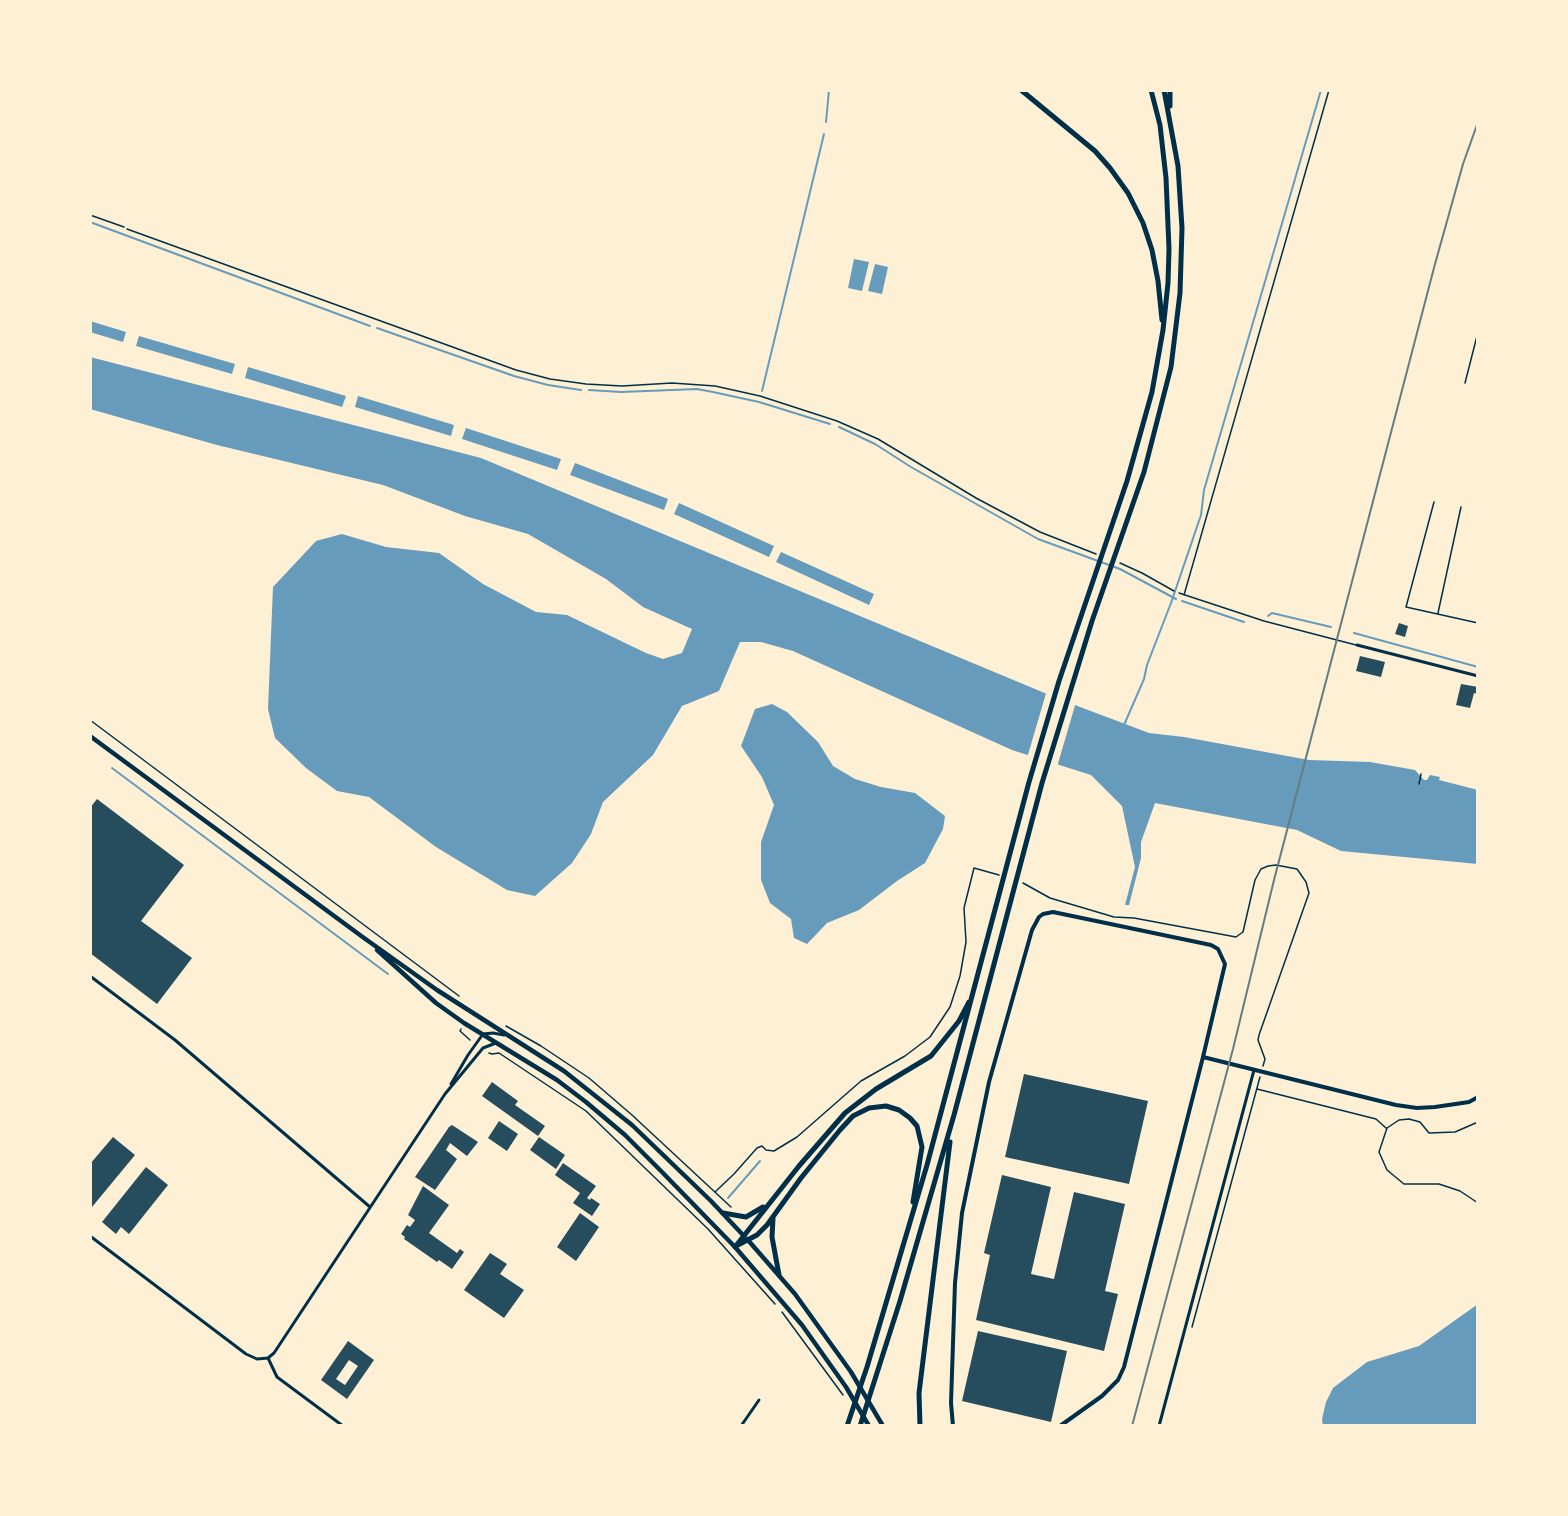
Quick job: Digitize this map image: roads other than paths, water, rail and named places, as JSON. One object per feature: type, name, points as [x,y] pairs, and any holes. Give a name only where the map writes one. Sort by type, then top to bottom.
[{"type":"highway","points":[[1021,90],[1095,151],[1128,193],[1143,223],[1152,250],[1163,330]]},
{"type":"highway","points":[[847,1426],[908,1230],[975,990],[1029,782],[1059,681],[1113,524],[1148,410],[1163,330],[1168,283],[1167,199],[1160,125],[1151,90]]},
{"type":"highway","points":[[860,1426],[900,1301],[954,1115],[1042,783],[1067,700],[1144,472],[1165,394],[1179,310],[1182,228],[1178,166],[1164,90]]},
{"type":"highway","points":[[1170,90],[1170,117]]},
{"type":"highway","points":[[735,1247],[769,1202],[845,1113],[876,1089],[914,1068],[939,1048],[959,1021],[975,990]]},
{"type":"highway","points":[[735,1247],[762,1230],[801,1178],[853,1116],[869,1108],[886,1106],[899,1110],[910,1118],[917,1126],[921,1140],[922,1156],[908,1230]]},
{"type":"highway","points":[[920,1426],[920,1381],[954,1115]]},
{"type":"highway","points":[[723,1213],[746,1217],[769,1202]]},
{"type":"highway","points":[[773,1216],[772,1237],[779,1275]]},
{"type":"main road","points":[[90,736],[364,938],[437,990],[564,1071],[632,1125],[723,1213],[795,1294],[851,1372],[883,1426]]},
{"type":"main road","points":[[364,938],[436,1003],[557,1080],[625,1135],[735,1247],[802,1324],[846,1387],[869,1426]]},
{"type":"street","points":[[1357,645],[1478,676]]},
{"type":"street","points":[[953,1426],[951,1403],[955,1283],[962,1213],[989,1082],[1032,930],[1039,917],[1050,912],[1202,942],[1218,949],[1225,964],[1124,1366],[1118,1380],[1102,1396],[1060,1426]]},
{"type":"street","points":[[90,976],[207,1066],[370,1207]]},
{"type":"street","points":[[90,1236],[246,1354],[257,1359],[268,1358],[274,1353],[446,1094],[483,1034],[493,1033],[514,1038]]},
{"type":"street","points":[[446,1094],[483,1048],[498,1042]]},
{"type":"street","points":[[1203,1057],[1407,1107],[1435,1107],[1468,1102],[1478,1097]]},
{"type":"street","points":[[1159,1426],[1254,1070]]},
{"type":"street","points":[[268,1358],[277,1377],[343,1426]]},
{"type":"street","points":[[741,1426],[759,1400]]},
{"type":"lane","points":[[1184,595],[1329,90]]},
{"type":"lane","points":[[90,215],[124,227]]},
{"type":"lane","points":[[1179,593],[1264,621],[1357,645]]},
{"type":"water","points":[[854,259],[869,262],[862,291],[848,288]]},
{"type":"water","points":[[875,264],[888,267],[882,294],[868,291]]},
{"type":"water","points":[[90,321],[126,332],[123,342],[90,332]]},
{"type":"water","points":[[139,336],[235,364],[232,374],[136,346]]},
{"type":"water","points":[[90,357],[481,458],[1059,699],[1149,733],[1184,737],[1309,760],[1370,762],[1415,770],[1424,780],[1427,780],[1430,775],[1440,777],[1439,780],[1478,790],[1478,864],[1341,851],[1297,830],[1155,803],[1141,842],[1141,858],[1129,905],[1125,905],[1135,867],[1122,806],[1091,775],[1012,750],[793,651],[761,642],[740,642],[719,691],[682,706],[653,755],[603,802],[591,834],[572,863],[535,896],[507,890],[436,847],[369,797],[337,791],[306,768],[275,738],[268,709],[273,587],[316,541],[342,534],[386,547],[439,553],[483,584],[536,612],[567,615],[663,659],[682,653],[692,629],[643,607],[606,579],[528,534],[465,516],[383,485],[217,445],[90,409]]},
{"type":"water","points":[[248,367],[346,396],[342,407],[245,378]]},
{"type":"water","points":[[358,396],[454,425],[451,436],[355,407]]},
{"type":"water","points":[[466,428],[561,459],[557,470],[462,439]]},
{"type":"water","points":[[575,463],[668,499],[664,510],[570,475]]},
{"type":"water","points":[[679,503],[774,546],[769,557],[674,514]]},
{"type":"water","points":[[781,552],[874,594],[869,605],[776,562]]},
{"type":"water","points":[[772,704],[787,712],[818,742],[833,766],[855,779],[881,787],[915,793],[945,816],[943,829],[925,863],[859,910],[827,923],[807,944],[794,938],[791,919],[770,903],[761,880],[761,842],[774,805],[762,777],[741,746],[755,709]]},
{"type":"water","points":[[1478,1304],[1478,1426],[1323,1426],[1322,1419],[1326,1402],[1333,1388],[1367,1362],[1419,1346]]},
{"type":"waterway","points":[[826,122],[829,90]]},
{"type":"waterway","points":[[1124,725],[1144,679],[1201,515],[1204,490],[1321,90]]},
{"type":"waterway","points":[[762,391],[824,134]]},
{"type":"waterway","points":[[90,222],[370,326]]},
{"type":"waterway","points":[[377,328],[514,376],[548,385],[581,390]]},
{"type":"waterway","points":[[589,390],[621,392],[697,389],[759,402],[830,424]]},
{"type":"waterway","points":[[839,427],[875,444],[1038,539],[1120,569],[1176,599]]},
{"type":"waterway","points":[[1182,601],[1244,622]]},
{"type":"waterway","points":[[1268,616],[1272,613],[1331,627]]},
{"type":"waterway","points":[[1354,633],[1478,667]]},
{"type":"waterway","points":[[112,768],[388,974]]},
{"type":"waterway","points":[[728,1198],[760,1161]]},
{"type":"railway","points":[[1132,1426],[1233,1049],[1274,880],[1435,264],[1463,164],[1478,122]]}]
